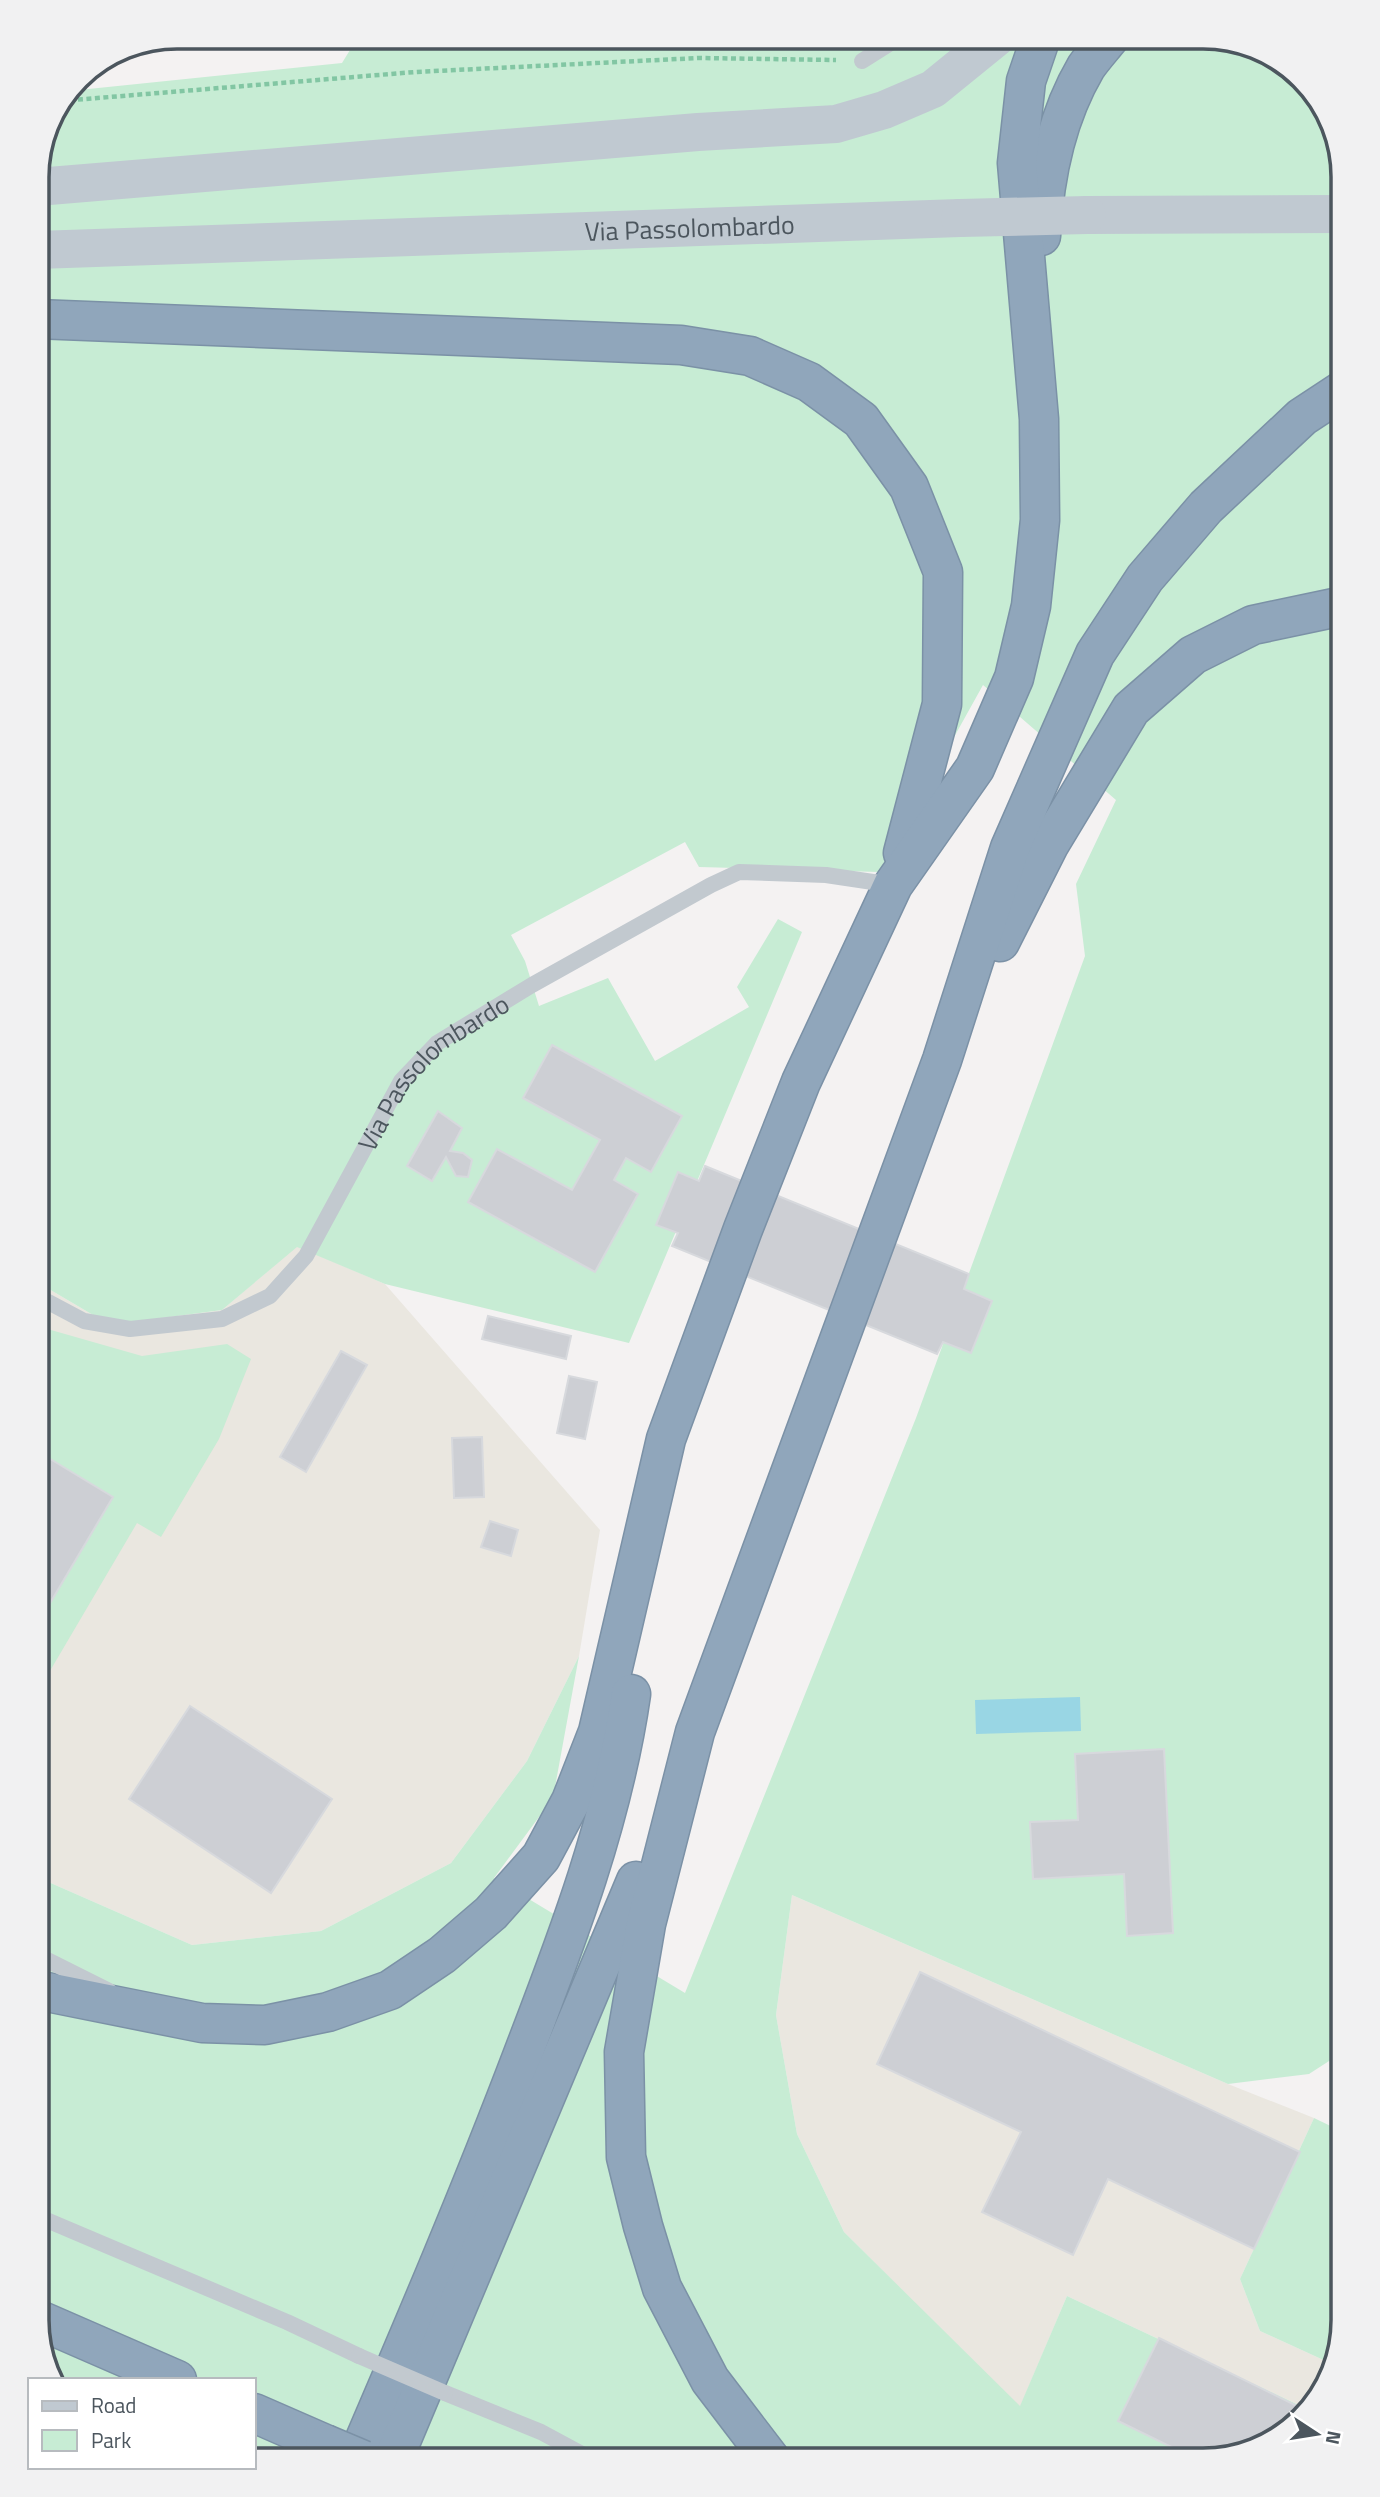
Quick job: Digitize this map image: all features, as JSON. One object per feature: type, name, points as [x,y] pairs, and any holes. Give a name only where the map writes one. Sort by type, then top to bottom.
[{"type":"highway","points":[[49,1992],[202,2023],[265,2025],[328,2012],[390,1990],[452,1947],[491,1913],[541,1857],[571,1801],[598,1732],[666,1439],[743,1228],[801,1082],[894,885],[975,768],[1014,678],[1031,606],[1040,520],[1039,419],[1017,163],[1026,81],[1037,49]]},
{"type":"highway","points":[[1034,361],[1043,198],[1060,124],[1087,66],[1100,49]]},
{"type":"highway","points":[[49,319],[681,345],[750,356],[809,382],[861,420],[909,486],[943,572],[942,704],[894,885]]},
{"type":"highway","points":[[398,2448],[618,1928],[695,1732],[942,1060],[1010,848],[1095,654],[1145,578],[1206,507],[1302,417],[1331,398]]},
{"type":"highway","points":[[942,1060],[1049,845],[1131,709],[1193,655],[1253,625],[1331,609]]},
{"type":"highway","points":[[343,2448],[470,2193],[593,1865],[625,1733],[666,1439]]},
{"type":"highway","points":[[695,1732],[646,1924],[624,2052],[626,2157],[662,2288],[710,2380],[762,2448]]},
{"type":"highway","points":[[49,2324],[172,2378]]},
{"type":"highway","points":[[256,2414],[332,2448]]},
{"type":"main road","points":[[49,186],[698,132],[836,124],[884,110],[933,89],[982,49]]},
{"type":"main road","name":"Via Passolombardo","points":[[49,250],[960,218],[1331,214]]},
{"type":"lane","points":[[862,61],[881,49]]},
{"type":"lane","name":"Via Passolombardo","points":[[49,1302],[84,1321],[130,1329],[222,1320],[270,1296],[306,1256],[401,1081],[437,1043],[532,985],[739,872],[826,875],[894,885]]},
{"type":"lane","points":[[49,1961],[155,2013]]},
{"type":"lane","points":[[49,2221],[541,2432],[571,2448]]},
{"type":"path","points":[[74,100],[429,71],[699,58],[862,61]]},
{"type":"shaded area","points":[[297,1246],[385,1284],[600,1530],[579,1656],[527,1761],[451,1863],[321,1931],[192,1945],[49,1882],[49,1289],[110,1325],[222,1310]]},
{"type":"shaded area","points":[[792,1895],[1228,2084],[1314,2118],[1240,2279],[1260,2331],[1324,2360],[1321,2369],[1303,2399],[1286,2399],[1067,2296],[1020,2407],[844,2232],[797,2134],[776,2015]]},
{"type":"green space","points":[[351,49],[1211,49],[1236,53],[1267,66],[1281,75],[1305,99],[1314,113],[1327,144],[1331,177],[1331,2060],[1309,2074],[1228,2084],[792,1895],[776,2015],[797,2134],[844,2232],[1020,2406],[1067,2296],[1286,2399],[1282,2399],[1282,2421],[1267,2431],[1228,2446],[1211,2448],[256,2448],[256,2378],[63,2378],[53,2353],[49,2328],[49,1882],[192,1945],[321,1931],[451,1863],[527,1761],[579,1656],[553,1798],[494,1878],[685,1993],[916,1418],[1085,956],[1076,884],[1116,800],[983,685],[879,872],[699,867],[685,842],[511,935],[525,961],[539,1006],[608,978],[655,1061],[749,1007],[737,987],[778,919],[802,932],[629,1343],[385,1284],[297,1247],[222,1310],[110,1325],[49,1289],[49,169],[53,144],[62,120],[85,89],[342,63]]},
{"type":"green space","points":[[49,1329],[142,1356],[227,1344],[251,1359],[219,1439],[161,1537],[137,1523],[49,1673]]},
{"type":"green space","points":[[1314,2118],[1331,2126],[1331,2320],[1324,2360],[1260,2331],[1240,2279]]},
{"type":"water","points":[[1080,1697],[1081,1731],[976,1734],[975,1700]]},
{"type":"building","points":[[552,1045],[682,1116],[651,1172],[626,1158],[614,1180],[638,1194],[595,1272],[468,1202],[497,1149],[572,1190],[600,1140],[523,1098]]},
{"type":"building","points":[[438,1111],[462,1128],[450,1151],[463,1153],[472,1160],[468,1177],[456,1176],[446,1157],[432,1181],[407,1166]]},
{"type":"building","points":[[705,1166],[969,1274],[964,1289],[992,1301],[971,1353],[943,1342],[937,1354],[672,1246],[678,1233],[656,1225],[678,1172],[699,1181]]},
{"type":"building","points":[[488,1316],[571,1336],[566,1359],[482,1339]]},
{"type":"building","points":[[341,1351],[367,1365],[306,1472],[280,1457]]},
{"type":"building","points":[[569,1376],[597,1382],[585,1439],[557,1433]]},
{"type":"building","points":[[482,1437],[484,1497],[454,1498],[452,1438]]},
{"type":"building","points":[[49,1458],[113,1497],[49,1605]]},
{"type":"building","points":[[490,1521],[518,1530],[511,1556],[481,1547]]},
{"type":"building","points":[[190,1706],[332,1799],[271,1893],[129,1799]]},
{"type":"building","points":[[1164,1749],[1173,1933],[1127,1936],[1124,1874],[1033,1879],[1030,1822],[1078,1820],[1075,1754]]},
{"type":"building","points":[[920,1972],[1300,2152],[1254,2249],[1108,2179],[1073,2255],[982,2212],[1021,2132],[877,2064]]},
{"type":"building","points":[[1159,2338],[1283,2399],[1282,2421],[1252,2438],[1228,2446],[1173,2448],[1118,2421]]}]
